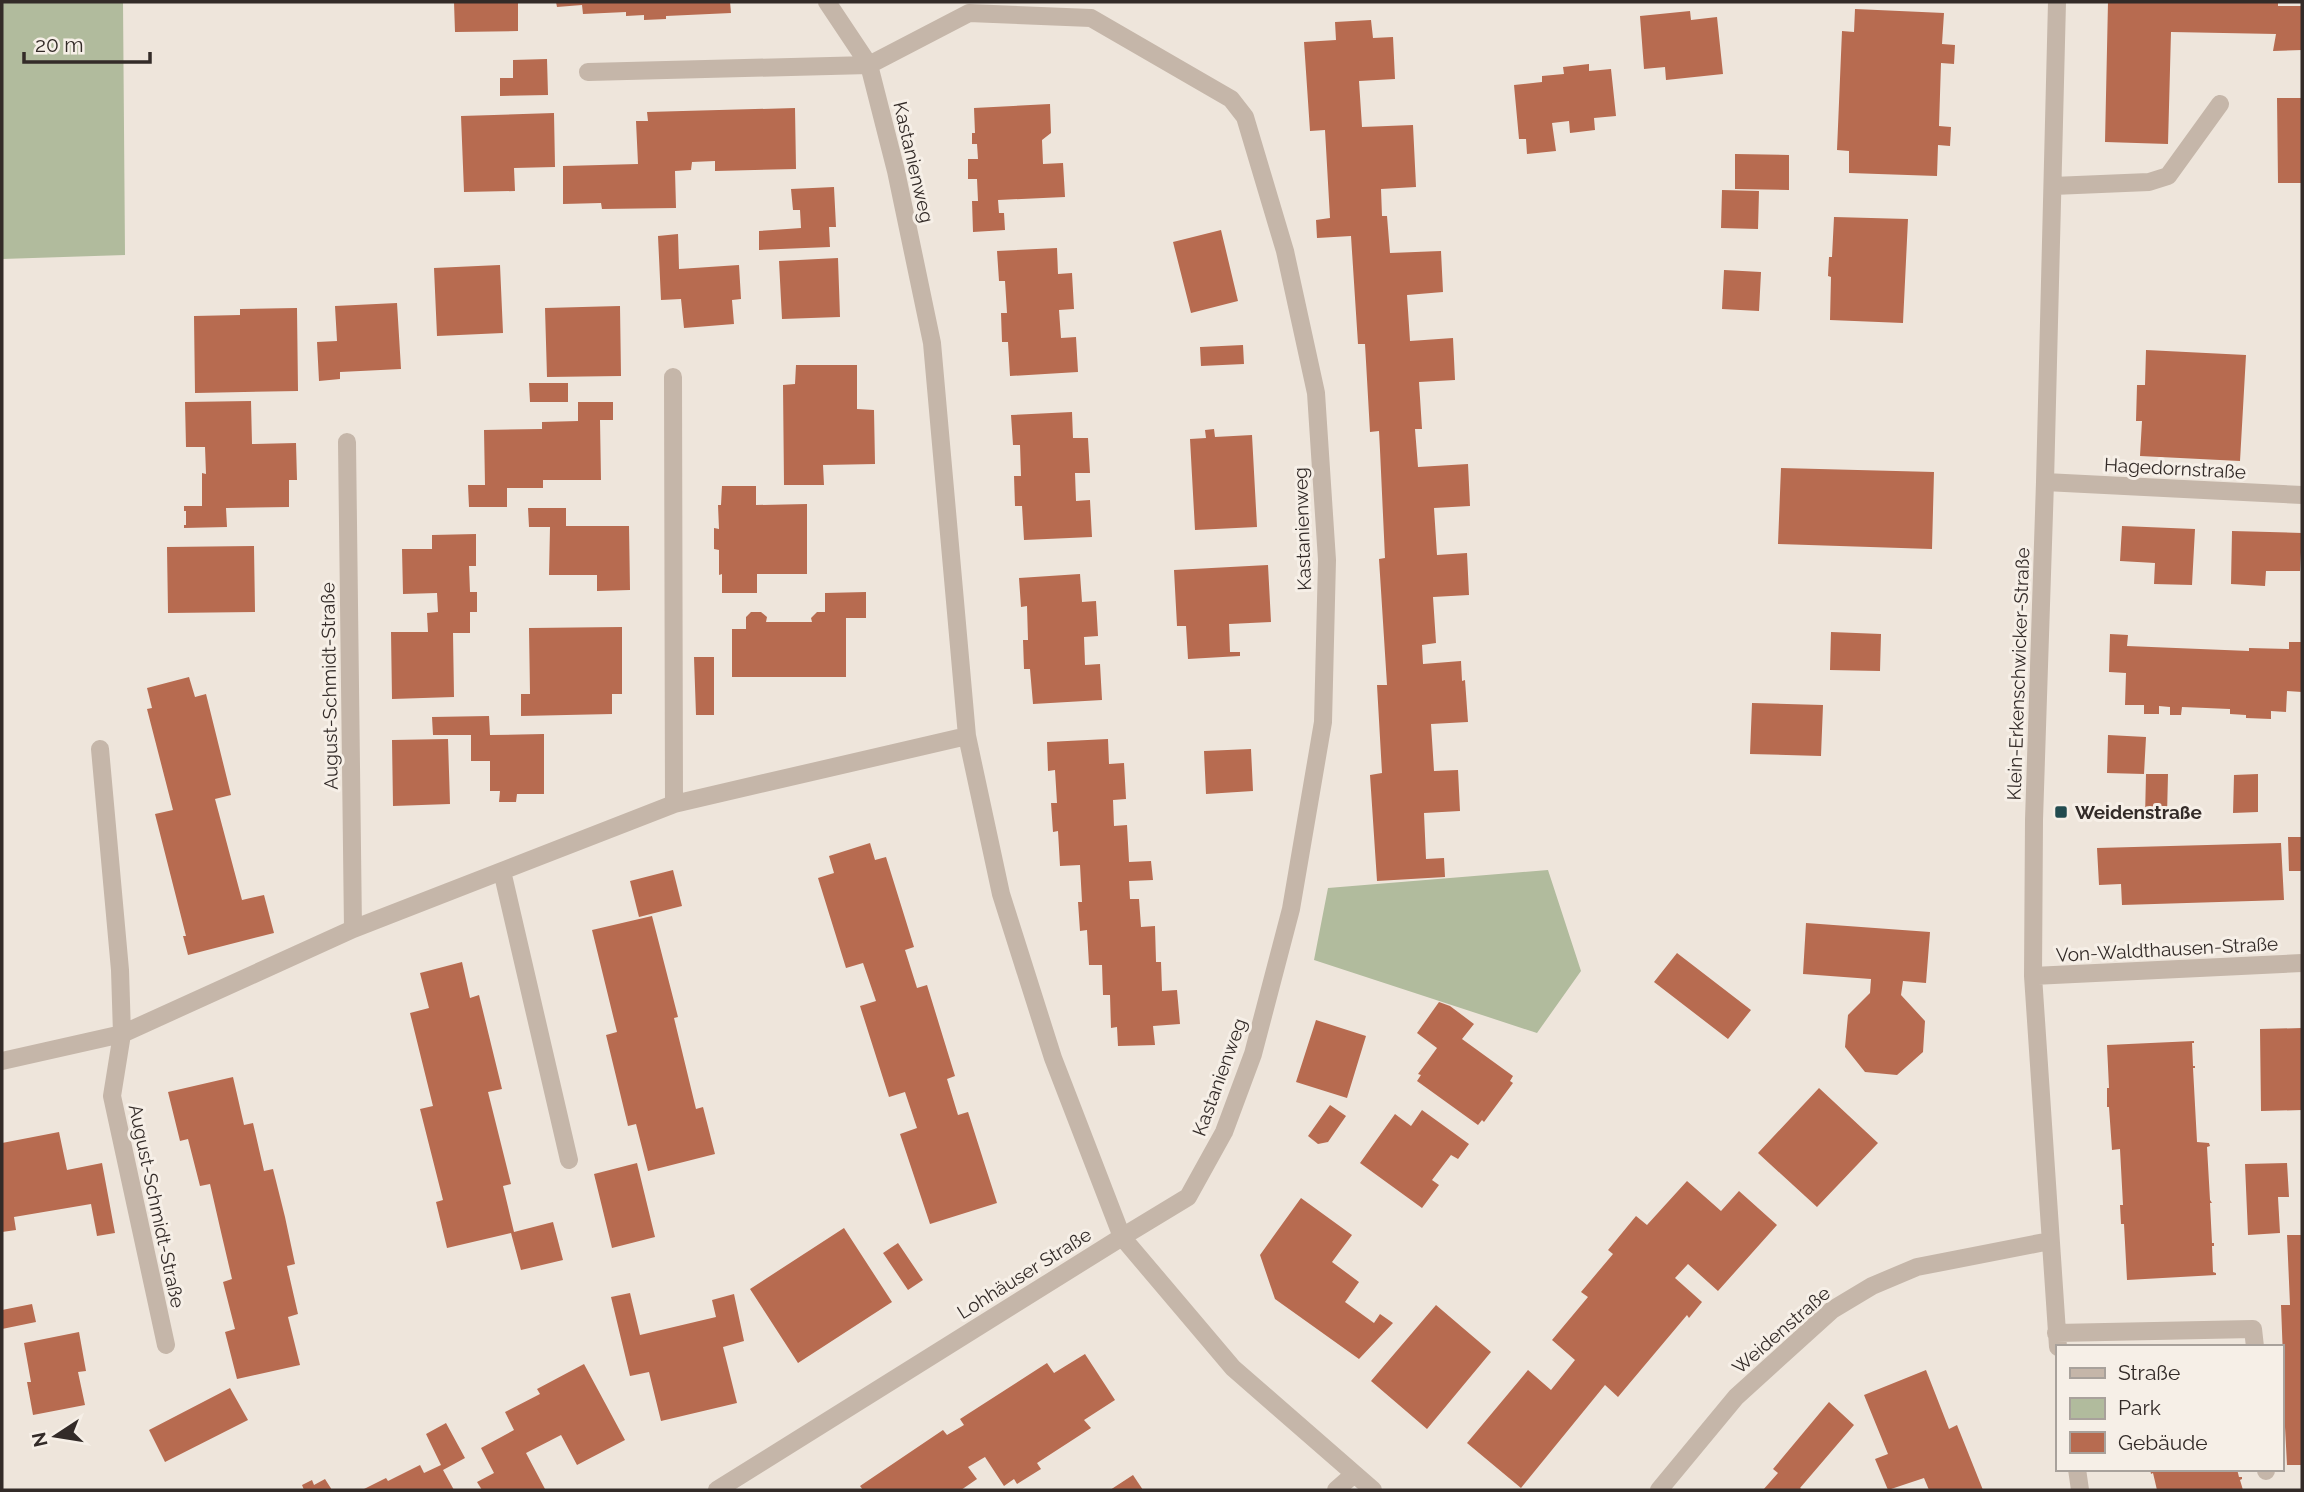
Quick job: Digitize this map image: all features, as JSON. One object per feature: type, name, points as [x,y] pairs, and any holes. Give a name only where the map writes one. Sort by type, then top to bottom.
[{"type":"street","name":"Kastanienweg","points":[[589,72],[869,65],[969,13],[1090,10],[1231,99],[1245,117],[1285,251],[1316,393],[1327,560],[1323,722],[1292,909],[1253,1054],[1224,1132],[1188,1197],[1122,1237],[1053,1058],[1001,894],[967,736],[932,343],[896,171],[869,65],[827,2]]},
{"type":"street","name":"Klein-Erkenschwicker-Straße","points":[[2057,2],[2034,820],[2033,976],[2057,1340]]},
{"type":"street","points":[[2053,186],[2150,182],[2168,176],[2220,104]]},
{"type":"street","points":[[673,377],[674,804]]},
{"type":"street","name":"August-Schmidt-Straße","points":[[347,442],[353,929]]},
{"type":"street","name":"Hagedornstraße","points":[[2045,482],[2302,495]]},
{"type":"street","points":[[2,1061],[122,1034],[353,929],[674,804],[967,736]]},
{"type":"street","name":"August-Schmidt-Straße","points":[[100,749],[120,970],[122,1034],[112,1096],[166,1345]]},
{"type":"street","points":[[502,871],[569,1160]]},
{"type":"street","name":"Von-Waldthausen-Straße","points":[[2033,976],[2302,963]]},
{"type":"street","name":"Lohhäuser Straße","points":[[717,1490],[1122,1237],[1233,1368],[1373,1490]]},
{"type":"street","name":"Weidenstraße","points":[[1659,1490],[1736,1396],[1832,1310],[1872,1286],[1917,1267],[2050,1241]]},
{"type":"street","points":[[2057,1340],[2253,1329],[2255,1345]]},
{"type":"street","points":[[2077,1471],[2080,1490]]},
{"type":"street","points":[[1336,1490],[1353,1475]]},
{"type":"green space","points":[[2,2],[123,2],[125,255],[2,259]]},
{"type":"green space","points":[[1548,870],[1581,971],[1537,1033],[1314,960],[1328,888]]},
{"type":"building","points":[[454,2],[518,2],[518,31],[455,32]]},
{"type":"building","points":[[556,2],[730,2],[731,13],[666,16],[666,19],[644,20],[644,15],[626,16],[626,12],[583,14],[582,5],[557,7]]},
{"type":"building","points":[[2108,2],[2278,2],[2278,6],[2302,6],[2302,50],[2273,51],[2276,34],[2171,32],[2168,144],[2105,142]]},
{"type":"building","points":[[1855,9],[1944,13],[1942,44],[1955,45],[1954,64],[1941,63],[1939,126],[1951,127],[1950,146],[1938,145],[1937,176],[1849,173],[1849,151],[1837,150],[1842,31],[1854,32]]},
{"type":"building","points":[[1690,11],[1691,20],[1717,17],[1723,74],[1666,80],[1665,67],[1644,69],[1640,16]]},
{"type":"building","points":[[1371,20],[1373,38],[1393,37],[1395,79],[1359,81],[1362,127],[1413,125],[1416,187],[1381,189],[1382,216],[1387,216],[1390,253],[1441,251],[1443,292],[1407,295],[1410,341],[1453,338],[1455,380],[1419,382],[1422,429],[1415,429],[1418,467],[1468,464],[1470,506],[1434,508],[1437,555],[1467,553],[1469,595],[1433,597],[1436,643],[1422,645],[1423,664],[1461,661],[1462,681],[1465,680],[1468,722],[1431,724],[1434,771],[1458,770],[1460,811],[1424,813],[1426,859],[1444,858],[1445,877],[1377,881],[1370,775],[1382,773],[1377,685],[1387,685],[1379,559],[1385,558],[1379,431],[1370,432],[1365,344],[1358,344],[1351,236],[1317,238],[1316,220],[1330,218],[1325,130],[1310,131],[1304,42],[1336,40],[1335,22]]},
{"type":"building","points":[[547,59],[548,95],[500,96],[500,78],[513,78],[513,60]]},
{"type":"building","points":[[1589,64],[1589,71],[1611,69],[1616,116],[1594,118],[1595,130],[1570,133],[1569,121],[1552,123],[1556,151],[1527,154],[1526,139],[1519,139],[1514,85],[1542,82],[1542,76],[1564,74],[1563,67]]},
{"type":"building","points":[[2277,98],[2302,98],[2302,183],[2278,183]]},
{"type":"building","points":[[1050,104],[1051,133],[1042,140],[1043,164],[1063,163],[1065,197],[998,200],[999,213],[1004,213],[1005,230],[973,232],[972,201],[978,201],[977,179],[968,179],[968,159],[978,159],[977,144],[972,144],[972,133],[975,133],[974,108]]},
{"type":"building","points":[[795,108],[796,169],[715,171],[715,161],[692,162],[691,170],[675,171],[676,208],[602,209],[601,203],[563,204],[563,166],[638,164],[636,121],[648,121],[647,112]]},
{"type":"building","points":[[554,113],[555,167],[514,168],[515,191],[464,192],[461,116]]},
{"type":"building","points":[[1735,154],[1789,155],[1789,190],[1735,189]]},
{"type":"building","points":[[834,187],[836,227],[829,227],[830,247],[759,250],[759,231],[801,228],[800,210],[793,210],[791,189]]},
{"type":"building","points":[[1722,190],[1759,191],[1758,229],[1721,228]]},
{"type":"building","points":[[1834,217],[1908,219],[1903,323],[1830,320],[1831,277],[1828,276]]},
{"type":"building","points":[[1221,230],[1238,301],[1191,313],[1173,242]]},
{"type":"building","points":[[678,234],[679,269],[739,265],[741,299],[732,300],[734,324],[684,328],[681,299],[661,300],[658,236]]},
{"type":"building","points":[[1057,248],[1058,274],[1072,273],[1074,309],[1059,310],[1061,338],[1076,337],[1078,372],[1010,376],[1008,342],[1002,342],[1001,313],[1007,313],[1005,281],[999,281],[997,251]]},
{"type":"building","points":[[838,258],[840,317],[782,319],[779,261]]},
{"type":"building","points":[[500,265],[503,333],[437,336],[434,268]]},
{"type":"building","points":[[1724,270],[1761,272],[1759,311],[1722,309]]},
{"type":"building","points":[[397,303],[401,369],[340,372],[340,379],[319,381],[317,342],[337,341],[335,306]]},
{"type":"building","points":[[620,306],[621,376],[547,377],[545,308]]},
{"type":"building","points":[[297,308],[298,391],[195,393],[194,316],[240,315],[240,309]]},
{"type":"building","points":[[1243,345],[1244,364],[1201,366],[1200,347]]},
{"type":"building","points":[[2146,350],[2246,355],[2240,461],[2140,456],[2142,421],[2136,421],[2137,385],[2145,385]]},
{"type":"building","points":[[796,365],[857,365],[857,409],[874,410],[875,464],[823,465],[824,485],[784,485],[783,385],[795,384]]},
{"type":"building","points":[[529,383],[568,383],[568,402],[530,402]]},
{"type":"building","points":[[251,401],[252,444],[296,443],[297,480],[289,480],[289,507],[226,508],[227,527],[184,528],[184,506],[202,506],[202,473],[206,474],[205,447],[186,447],[185,402]]},
{"type":"building","points":[[578,402],[613,402],[613,420],[600,420],[601,480],[543,480],[543,488],[507,488],[507,507],[469,507],[468,485],[485,485],[484,430],[542,429],[542,422],[578,421]]},
{"type":"building","points":[[1072,412],[1073,438],[1088,438],[1090,473],[1075,473],[1076,501],[1090,500],[1092,537],[1024,540],[1022,506],[1015,506],[1014,476],[1021,476],[1020,445],[1013,445],[1011,415]]},
{"type":"building","points":[[1214,429],[1215,437],[1252,435],[1257,527],[1195,530],[1190,439],[1206,438],[1205,430]]},
{"type":"building","points":[[1781,468],[1934,472],[1932,549],[1778,544]]},
{"type":"building","points":[[722,486],[756,486],[756,505],[807,504],[807,574],[757,574],[757,593],[722,593],[719,550],[714,549],[714,528],[719,529],[718,505],[721,505]]},
{"type":"building","points":[[528,508],[566,508],[566,526],[629,526],[630,590],[597,591],[597,575],[549,575],[550,527],[529,527]]},
{"type":"building","points":[[2122,526],[2195,529],[2192,585],[2154,584],[2155,563],[2120,561]]},
{"type":"building","points":[[2232,531],[2302,533],[2300,571],[2266,571],[2265,586],[2231,584]]},
{"type":"building","points":[[476,534],[476,566],[469,566],[470,592],[477,592],[477,612],[470,612],[470,633],[453,633],[454,697],[392,699],[391,632],[428,632],[427,613],[438,612],[437,593],[403,594],[402,549],[432,549],[432,535]]},
{"type":"building","points":[[254,546],[255,612],[168,613],[167,547]]},
{"type":"building","points":[[1268,565],[1271,622],[1229,624],[1230,652],[1240,652],[1240,656],[1188,659],[1186,626],[1177,626],[1174,570]]},
{"type":"building","points":[[1080,574],[1082,602],[1096,601],[1098,636],[1084,637],[1085,665],[1100,664],[1102,700],[1033,704],[1030,669],[1024,669],[1023,640],[1028,640],[1027,606],[1021,607],[1019,578]]},
{"type":"building","points":[[866,592],[866,618],[846,618],[846,677],[732,677],[732,629],[746,629],[746,617],[751,612],[761,612],[767,617],[766,622],[812,622],[811,618],[817,612],[825,612],[825,593]]},
{"type":"building","points":[[622,627],[622,694],[612,694],[612,714],[521,716],[521,694],[530,694],[529,628]]},
{"type":"building","points":[[1831,632],[1881,634],[1880,671],[1830,670]]},
{"type":"building","points":[[2110,634],[2128,635],[2127,646],[2249,651],[2249,648],[2289,649],[2289,642],[2302,642],[2302,692],[2287,691],[2286,712],[2271,711],[2271,719],[2246,718],[2246,715],[2230,714],[2230,709],[2182,707],[2181,715],[2170,715],[2170,707],[2159,706],[2159,714],[2144,714],[2144,705],[2125,705],[2126,673],[2109,672]]},
{"type":"building","points":[[694,657],[714,657],[714,715],[696,715]]},
{"type":"building","points":[[189,677],[195,697],[206,694],[231,795],[215,799],[242,900],[264,895],[274,933],[188,955],[183,936],[186,936],[155,814],[173,810],[147,709],[152,708],[147,688]]},
{"type":"building","points":[[1752,703],[1823,705],[1821,756],[1750,754]]},
{"type":"building","points":[[489,716],[490,735],[544,734],[544,794],[517,794],[516,802],[499,802],[500,791],[490,791],[490,761],[471,761],[471,735],[433,735],[432,717]]},
{"type":"building","points":[[2108,735],[2146,737],[2144,774],[2107,773]]},
{"type":"building","points":[[448,739],[450,804],[393,806],[392,740]]},
{"type":"building","points":[[1108,739],[1109,764],[1124,763],[1126,799],[1113,800],[1114,826],[1127,825],[1129,862],[1151,861],[1153,880],[1129,881],[1130,899],[1139,899],[1141,927],[1155,926],[1156,962],[1161,962],[1162,991],[1177,990],[1180,1024],[1153,1026],[1155,1045],[1118,1046],[1117,1027],[1111,1028],[1110,995],[1103,995],[1102,965],[1089,965],[1087,930],[1080,931],[1080,865],[1060,866],[1058,831],[1053,832],[1051,803],[1057,803],[1055,770],[1048,771],[1047,742]]},
{"type":"building","points":[[1251,749],[1253,791],[1206,794],[1204,751]]},
{"type":"building","points":[[2146,774],[2168,774],[2167,816],[2145,817]]},
{"type":"building","points":[[2258,774],[2258,812],[2233,813],[2234,775]]},
{"type":"building","points":[[2288,837],[2302,837],[2302,871],[2289,871]]},
{"type":"building","points":[[870,843],[875,860],[886,857],[914,947],[905,950],[917,988],[927,985],[955,1076],[947,1079],[958,1115],[968,1112],[997,1203],[930,1224],[900,1134],[917,1128],[905,1092],[889,1097],[860,1006],[876,1001],[863,963],[846,968],[818,878],[834,873],[829,856]]},
{"type":"building","points":[[2281,843],[2284,900],[2122,905],[2121,884],[2099,885],[2097,848]]},
{"type":"building","points":[[673,870],[682,906],[639,917],[630,881]]},
{"type":"building","points":[[652,916],[678,1017],[674,1018],[696,1109],[703,1107],[715,1154],[648,1171],[636,1124],[628,1126],[606,1035],[617,1032],[592,930]]},
{"type":"building","points":[[1806,923],[1930,932],[1926,983],[1903,981],[1901,995],[1925,1021],[1923,1052],[1897,1075],[1865,1072],[1845,1047],[1848,1015],[1870,993],[1871,979],[1803,974]]},
{"type":"building","points":[[1677,953],[1751,1010],[1728,1039],[1654,982]]},
{"type":"building","points":[[462,962],[470,998],[479,995],[502,1089],[488,1092],[511,1184],[503,1186],[514,1232],[553,1222],[563,1260],[521,1270],[511,1233],[447,1248],[436,1202],[443,1200],[420,1109],[433,1106],[410,1013],[429,1008],[420,973]]},
{"type":"building","points":[[1439,1002],[1450,1006],[1474,1024],[1462,1039],[1513,1076],[1510,1081],[1513,1083],[1484,1122],[1482,1120],[1478,1125],[1417,1081],[1421,1075],[1418,1074],[1437,1048],[1417,1033]]},
{"type":"building","points":[[1316,1020],[1366,1036],[1347,1098],[1296,1082]]},
{"type":"building","points":[[2302,1028],[2302,1110],[2261,1111],[2260,1029]]},
{"type":"building","points":[[2194,1041],[2197,1142],[2209,1143],[2210,1146],[2207,1147],[2214,1243],[2213,1272],[2216,1275],[2127,1280],[2124,1224],[2121,1224],[2120,1205],[2123,1205],[2120,1149],[2112,1150],[2107,1107],[2107,1045]]},
{"type":"building","points":[[233,1077],[244,1125],[253,1123],[264,1171],[273,1169],[285,1217],[295,1264],[287,1266],[298,1314],[288,1317],[300,1365],[237,1379],[225,1332],[235,1329],[223,1282],[232,1279],[210,1184],[200,1186],[188,1139],[180,1141],[168,1092]]},
{"type":"building","points":[[1819,1088],[1878,1143],[1817,1207],[1758,1153]]},
{"type":"building","points":[[1330,1105],[1346,1116],[1328,1142],[1318,1144],[1308,1136]]},
{"type":"building","points":[[1422,1110],[1469,1144],[1458,1159],[1451,1155],[1432,1180],[1439,1185],[1422,1208],[1360,1163],[1395,1114],[1411,1126]]},
{"type":"building","points":[[59,1132],[67,1170],[102,1163],[115,1233],[97,1236],[91,1204],[14,1217],[16,1230],[2,1232],[2,1143]]},
{"type":"building","points":[[637,1163],[655,1237],[612,1248],[594,1174]]},
{"type":"building","points":[[2287,1163],[2289,1197],[2278,1197],[2280,1233],[2248,1235],[2245,1164]]},
{"type":"building","points":[[1687,1181],[1721,1211],[1739,1191],[1777,1225],[1718,1291],[1688,1264],[1675,1278],[1702,1302],[1689,1318],[1687,1315],[1618,1397],[1605,1385],[1521,1488],[1467,1443],[1528,1370],[1551,1390],[1575,1360],[1552,1340],[1588,1297],[1581,1292],[1613,1254],[1608,1250],[1636,1216],[1647,1225]]},
{"type":"building","points":[[1301,1198],[1352,1235],[1332,1262],[1359,1282],[1345,1302],[1374,1323],[1380,1314],[1393,1323],[1359,1359],[1275,1299],[1260,1255]]},
{"type":"building","points":[[844,1228],[892,1302],[798,1363],[750,1289]]},
{"type":"building","points":[[2287,1235],[2302,1235],[2302,1465],[2287,1465],[2285,1427],[2283,1428],[2285,1411],[2281,1305],[2290,1305]]},
{"type":"building","points":[[898,1243],[923,1280],[908,1290],[883,1253]]},
{"type":"building","points":[[630,1293],[640,1335],[716,1317],[712,1300],[734,1294],[744,1341],[723,1347],[737,1403],[661,1421],[649,1372],[630,1376],[611,1297]]},
{"type":"building","points":[[32,1304],[36,1322],[2,1329],[2,1310]]},
{"type":"building","points":[[1436,1305],[1491,1352],[1427,1429],[1371,1381]]},
{"type":"building","points":[[79,1332],[86,1371],[78,1372],[85,1405],[33,1415],[27,1382],[31,1382],[24,1343]]},
{"type":"building","points":[[1085,1354],[1115,1400],[1084,1420],[1091,1428],[1037,1463],[1041,1469],[1017,1484],[1014,1479],[1004,1486],[985,1457],[968,1467],[977,1479],[961,1490],[863,1490],[860,1486],[943,1430],[947,1435],[964,1425],[960,1419],[1047,1363],[1054,1373]]},
{"type":"building","points":[[584,1364],[625,1440],[577,1465],[561,1435],[526,1453],[545,1489],[482,1490],[477,1482],[494,1473],[481,1448],[514,1430],[505,1412],[540,1394],[537,1389]]},
{"type":"building","points":[[1926,1370],[1949,1429],[1957,1425],[1983,1490],[1929,1490],[1924,1478],[1888,1490],[1875,1459],[1888,1454],[1864,1395]]},
{"type":"building","points":[[230,1388],[248,1420],[165,1462],[149,1430]]},
{"type":"building","points":[[1829,1402],[1854,1425],[1800,1488],[1803,1490],[1763,1490],[1778,1473],[1773,1469]]},
{"type":"building","points":[[446,1423],[465,1458],[443,1470],[454,1490],[362,1490],[420,1465],[424,1473],[441,1465],[426,1434]]},
{"type":"building","points":[[2150,1471],[2238,1471],[2239,1477],[2242,1477],[2240,1480],[2243,1490],[2157,1490],[2153,1473]]},
{"type":"building","points":[[1133,1475],[1143,1490],[1110,1490]]},
{"type":"building","points":[[325,1479],[332,1490],[304,1490],[302,1485],[312,1480],[314,1485]]},
{"type":"place","name":"Weidenstraße","points":[[2061,812]]}]
